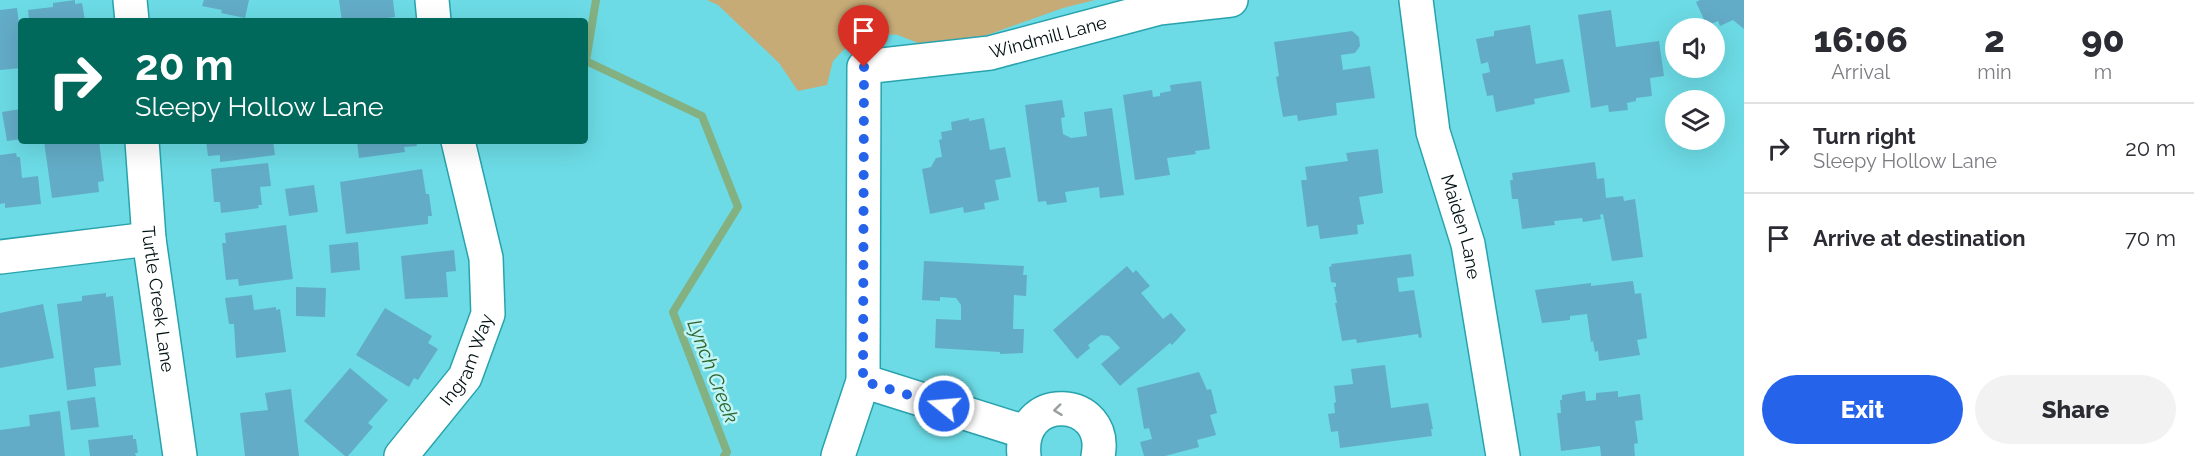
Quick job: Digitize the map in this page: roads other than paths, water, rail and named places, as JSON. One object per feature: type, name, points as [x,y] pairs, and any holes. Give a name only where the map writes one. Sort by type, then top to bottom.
[{"type":"street","points":[[130,0],[132,18]]},
{"type":"street","points":[[432,0],[434,18]]},
{"type":"street","name":"Windmill Lane","points":[[863,381],[864,67],[990,53],[1159,8],[1231,0]]},
{"type":"street","name":"Maiden Lane","points":[[1416,0],[1433,132],[1468,244],[1503,456]]},
{"type":"street","name":"Turtle Creek Lane","points":[[142,144],[149,239],[180,456]]},
{"type":"street","name":"Ingram Way","points":[[401,456],[465,377],[488,314],[486,258],[459,144]]},
{"type":"street","points":[[0,257],[149,239]]},
{"type":"street","points":[[838,456],[863,381],[1024,444],[1032,421],[1047,411],[1066,408],[1088,419],[1095,429],[1099,441],[1098,456]]},
{"type":"waterway","name":"Lynch Creek","points":[[588,49],[596,0]]},
{"type":"waterway","name":"Lynch Creek","points":[[588,62],[702,116],[738,207],[673,312],[727,452],[724,456]]}]
